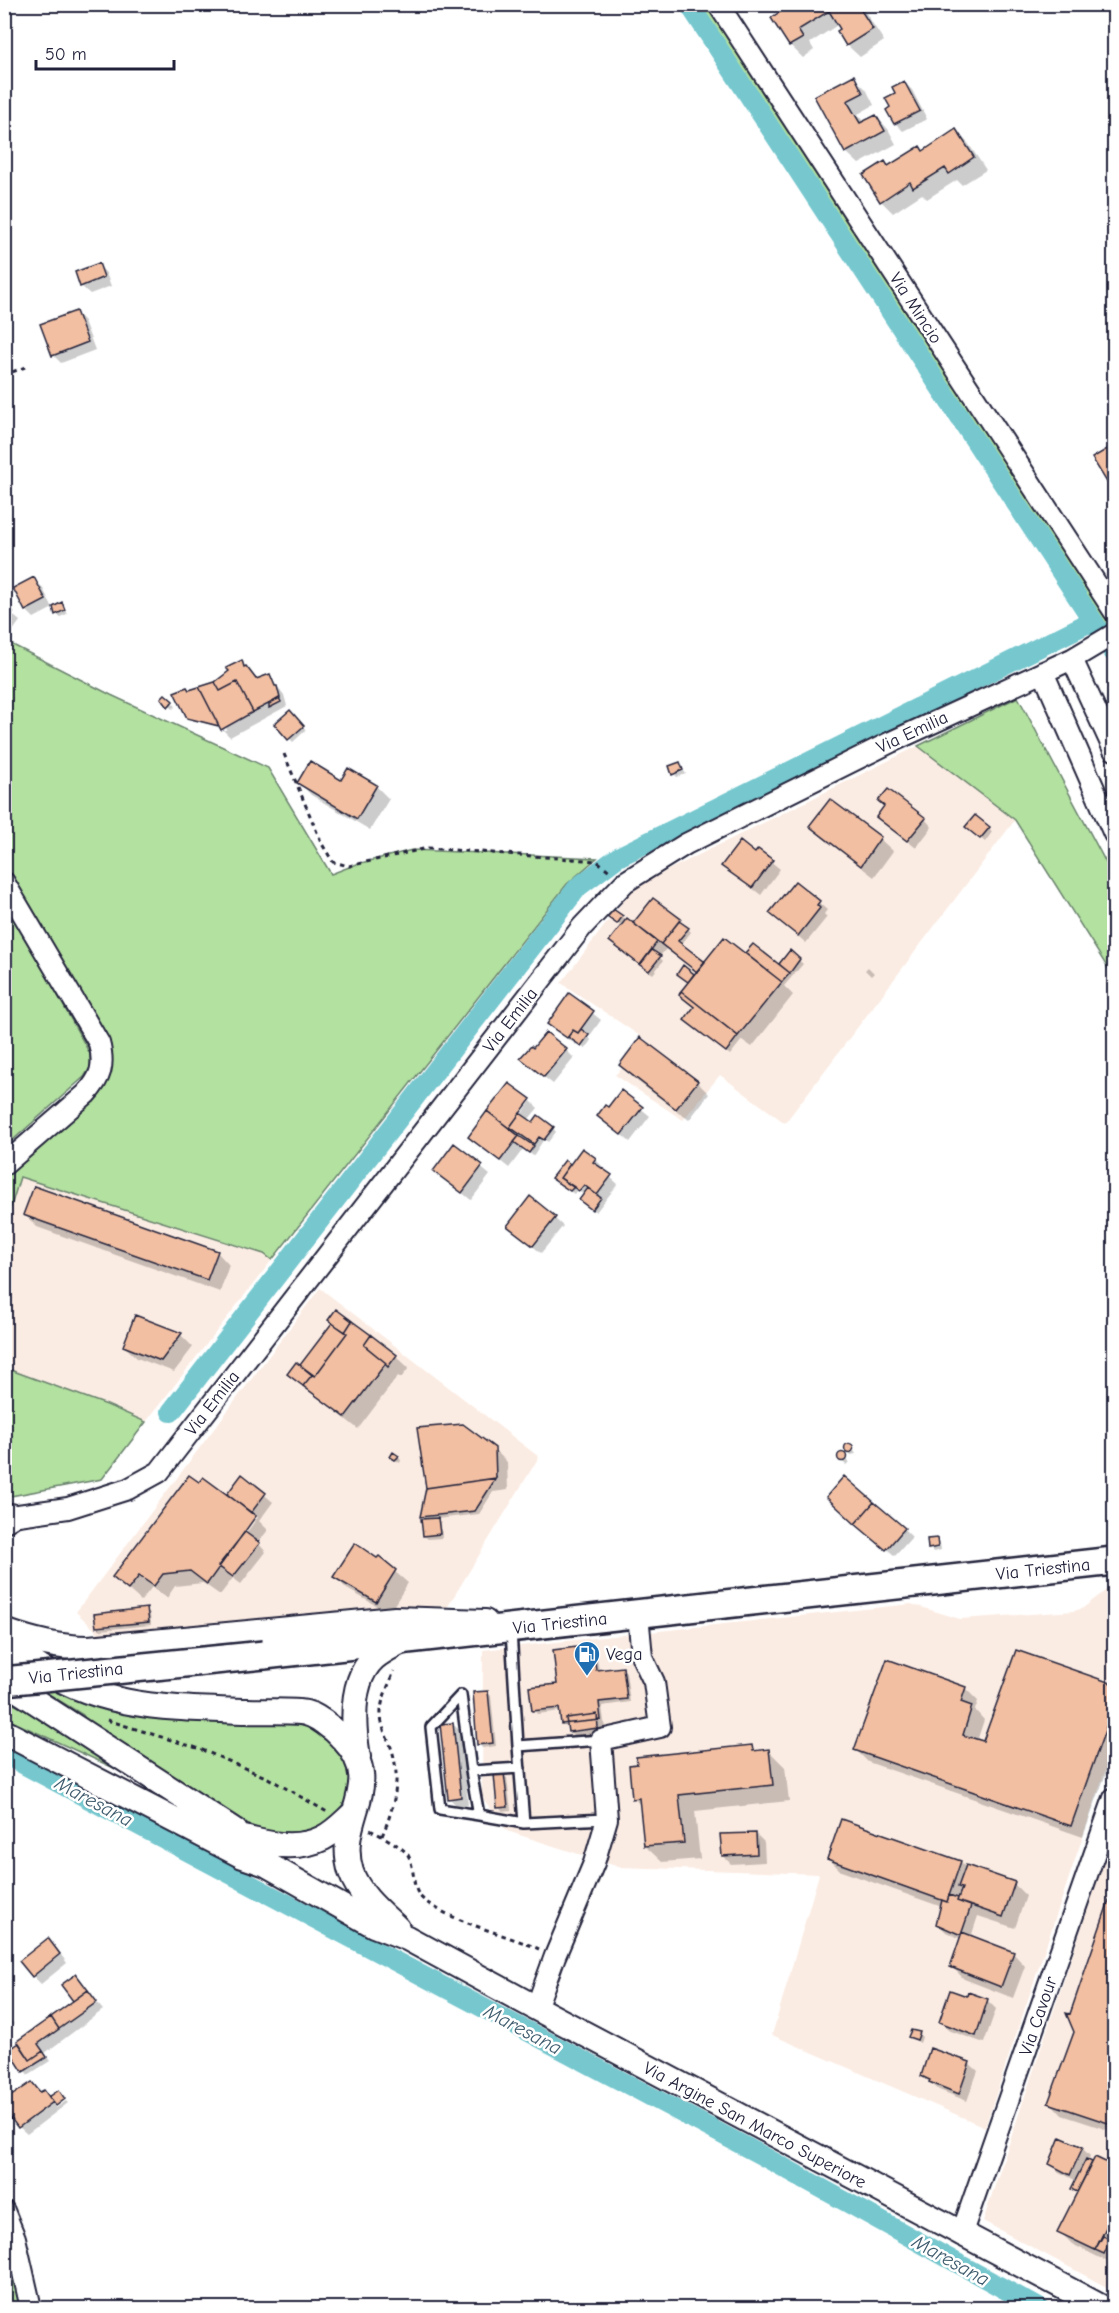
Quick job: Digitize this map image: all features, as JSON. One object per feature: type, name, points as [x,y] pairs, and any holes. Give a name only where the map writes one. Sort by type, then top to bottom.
[{"type":"main road","name":"Via Triestina","points":[[4,1681],[264,1654],[400,1651],[511,1628],[1114,1561]]},
{"type":"street","name":"Via Mincio","points":[[718,4],[1114,611]]},
{"type":"street","name":"Via Emilia","points":[[7,1517],[69,1508],[128,1489],[159,1472],[575,936],[624,882],[686,844],[891,742],[1043,672],[1107,639]]},
{"type":"street","points":[[1072,658],[1114,750]]},
{"type":"street","points":[[1043,672],[1114,834]]},
{"type":"street","points":[[4,882],[99,1043],[103,1056],[102,1071],[96,1083],[4,1165]]},
{"type":"street","points":[[536,2008],[594,1863],[607,1819],[601,1740],[660,1727],[654,1682],[642,1657],[638,1614]]},
{"type":"street","points":[[4,1631],[38,1643],[70,1648],[89,1648],[395,1619],[553,1624]]},
{"type":"street","points":[[4,1642],[47,1673],[81,1690],[109,1699],[174,1708],[306,1713],[332,1727],[352,1748],[358,1759]]},
{"type":"street","points":[[400,1651],[372,1660],[358,1684],[353,1730],[362,1782],[351,1819],[348,1845],[352,1873],[362,1893],[407,1938]]},
{"type":"street","points":[[4,1681],[374,1925],[407,1938]]},
{"type":"street","points":[[4,1730],[33,1738],[207,1826],[249,1843],[302,1844],[321,1839],[351,1819]]},
{"type":"street","points":[[4,1730],[243,1856],[249,1843]]},
{"type":"street","name":"Via Cavour","points":[[962,2235],[1114,1798]]},
{"type":"street","name":"Via Argine San Marco Superiore","points":[[407,1938],[1103,2308]]},
{"type":"street","points":[[4,2211],[15,2238],[31,2308]]},
{"type":"lane","points":[[511,1628],[524,1823]]},
{"type":"lane","points":[[479,1815],[461,1695],[431,1727],[440,1809],[524,1823],[607,1819]]},
{"type":"lane","points":[[518,1746],[601,1740]]},
{"type":"lane","points":[[471,1771],[520,1768]]},
{"type":"path","points":[[4,375],[28,366]]},
{"type":"path","points":[[284,754],[322,844],[333,862],[349,866],[428,848],[597,861]]},
{"type":"path","points":[[382,1836],[393,1809],[396,1779],[392,1752],[382,1727],[381,1708],[400,1651]]},
{"type":"path","points":[[97,1717],[200,1749],[268,1778],[307,1802],[351,1819],[407,1853],[413,1870],[416,1892],[425,1901],[466,1922],[512,1937],[555,1956]]},
{"type":"shaded area","points":[[918,746],[1015,820],[785,1123],[720,1075],[683,1120],[615,1075],[649,1042],[561,983],[634,887]]},
{"type":"shaded area","points":[[20,1177],[264,1254],[272,1260],[146,1422],[107,1405],[5,1368],[5,1226]]},
{"type":"shaded area","points":[[320,1288],[539,1457],[442,1616],[117,1651],[76,1612]]},
{"type":"shaded area","points":[[1114,1584],[1114,1744],[985,2127],[772,2035],[819,1874],[619,1867],[507,1831],[482,1797],[483,1650],[911,1604],[960,1619],[1074,1611],[1083,1608]]},
{"type":"shaded area","points":[[1114,1831],[1114,2291],[983,2221]]},
{"type":"green space","points":[[696,5],[711,5],[1105,612],[1114,632],[1110,638]]},
{"type":"green space","points":[[5,641],[111,695],[268,768],[331,874],[357,864],[412,850],[597,858],[567,884],[272,1260],[264,1254],[20,1177],[5,1226],[4,1153],[94,1078],[94,1057],[57,994],[90,1054],[90,1068],[84,1077],[5,1147]]},
{"type":"green space","points":[[1018,697],[1114,878],[1114,978],[1015,820],[918,746]]},
{"type":"green space","points":[[5,1368],[107,1405],[146,1422],[102,1479],[5,1497]]},
{"type":"green space","points":[[4,1656],[53,1688],[284,1718],[320,1726],[349,1768],[349,1792],[334,1822],[311,1834],[267,1833],[223,1813],[87,1722],[83,1715],[5,1667]]},
{"type":"green space","points":[[4,1699],[38,1717],[127,1774],[5,1718]]},
{"type":"green space","points":[[4,2191],[41,2308],[5,2308]]},
{"type":"building","points":[[791,4],[857,4],[873,29],[846,46],[837,31],[840,29],[829,11],[798,30],[803,38],[789,46],[771,18]]},
{"type":"building","points":[[854,75],[863,93],[847,101],[860,123],[876,115],[885,131],[845,153],[814,96]]},
{"type":"building","points":[[904,81],[920,111],[894,124],[886,110],[890,107],[885,98],[895,93],[892,87]]},
{"type":"building","points":[[956,129],[974,157],[949,174],[945,168],[913,188],[910,182],[880,202],[863,175],[885,161],[888,166],[920,146],[923,151]]},
{"type":"building","points":[[99,263],[104,277],[80,287],[75,272]]},
{"type":"building","points":[[76,311],[88,342],[52,356],[40,324]]},
{"type":"building","points":[[1114,445],[1114,483],[1113,480],[1108,484],[1092,458]]},
{"type":"building","points":[[34,577],[46,600],[25,611],[13,588]]},
{"type":"building","points":[[62,602],[65,610],[55,615],[53,607]]},
{"type":"building","points":[[4,606],[13,612],[4,624]]},
{"type":"building","points":[[242,660],[244,667],[246,666],[256,679],[270,674],[277,686],[280,698],[253,712],[237,682],[220,691],[215,682],[229,671],[226,668]]},
{"type":"building","points":[[215,682],[220,691],[237,682],[253,712],[221,730],[199,687]]},
{"type":"building","points":[[187,687],[189,690],[199,687],[219,726],[187,718],[174,692]]},
{"type":"building","points":[[165,694],[173,701],[168,707],[161,698]]},
{"type":"building","points":[[279,698],[281,702],[269,708],[269,704]]},
{"type":"building","points":[[290,710],[304,726],[288,740],[274,724]]},
{"type":"building","points":[[310,761],[341,780],[348,768],[377,785],[357,819],[297,783]]},
{"type":"building","points":[[680,762],[683,770],[672,775],[669,766]]},
{"type":"building","points":[[888,789],[926,818],[907,841],[876,817],[884,806],[878,801]]},
{"type":"building","points":[[830,799],[881,837],[861,866],[809,826]]},
{"type":"building","points":[[975,815],[990,827],[980,839],[965,827]]},
{"type":"building","points":[[740,841],[755,853],[758,849],[773,860],[752,888],[721,866]]},
{"type":"building","points":[[795,881],[820,901],[817,905],[820,908],[798,936],[769,913]]},
{"type":"building","points":[[653,898],[681,919],[661,944],[633,923]]},
{"type":"building","points":[[613,909],[623,916],[617,924],[607,917]]},
{"type":"building","points":[[627,918],[657,942],[640,965],[609,941]]},
{"type":"building","points":[[679,921],[689,928],[678,941],[705,962],[697,972],[661,944]]},
{"type":"building","points":[[724,937],[782,982],[738,1036],[681,991]]},
{"type":"building","points":[[753,944],[790,973],[782,982],[745,953]]},
{"type":"building","points":[[652,950],[661,956],[649,971],[640,965]]},
{"type":"building","points":[[790,950],[800,959],[790,973],[779,964]]},
{"type":"building","points":[[683,965],[694,974],[688,982],[677,974]]},
{"type":"building","points":[[681,991],[738,1036],[726,1052],[684,1020],[694,1007],[679,995]]},
{"type":"building","points":[[569,993],[594,1011],[578,1033],[573,1030],[567,1038],[547,1024]]},
{"type":"building","points":[[581,1029],[589,1035],[581,1046],[568,1037],[573,1030],[578,1033]]},
{"type":"building","points":[[546,1032],[567,1049],[544,1077],[520,1058],[531,1046],[533,1048]]},
{"type":"building","points":[[640,1037],[698,1081],[676,1109],[619,1065]]},
{"type":"building","points":[[509,1083],[531,1099],[509,1128],[487,1111]]},
{"type":"building","points":[[621,1090],[643,1107],[621,1135],[597,1116],[605,1105],[608,1107]]},
{"type":"building","points":[[487,1111],[519,1136],[500,1161],[468,1137]]},
{"type":"building","points":[[520,1113],[533,1122],[538,1115],[554,1127],[544,1140],[539,1137],[534,1144],[510,1127]]},
{"type":"building","points":[[519,1136],[534,1146],[529,1153],[514,1142]]},
{"type":"building","points":[[454,1143],[483,1165],[462,1193],[433,1171]]},
{"type":"building","points":[[582,1148],[596,1158],[593,1162],[612,1175],[597,1195],[584,1185],[579,1191],[560,1178]]},
{"type":"building","points":[[565,1160],[570,1164],[560,1178],[574,1187],[570,1191],[551,1178]]},
{"type":"building","points":[[34,1186],[218,1251],[207,1280],[23,1215]]},
{"type":"building","points":[[588,1188],[601,1198],[592,1210],[579,1200]]},
{"type":"building","points":[[530,1196],[556,1217],[533,1246],[507,1226]]},
{"type":"building","points":[[336,1309],[352,1321],[345,1332],[328,1320]]},
{"type":"building","points":[[135,1315],[182,1333],[161,1361],[123,1346]]},
{"type":"building","points":[[352,1321],[371,1335],[364,1345],[386,1363],[345,1417],[303,1386],[312,1375],[315,1376],[347,1333],[345,1332]]},
{"type":"building","points":[[332,1323],[347,1333],[315,1376],[300,1365]]},
{"type":"building","points":[[371,1335],[397,1355],[388,1367],[364,1345]]},
{"type":"building","points":[[296,1362],[312,1375],[303,1386],[287,1374]]},
{"type":"building","points":[[463,1424],[495,1448],[496,1478],[426,1488],[417,1428]]},
{"type":"building","points":[[849,1443],[854,1448],[849,1453],[844,1448]]},
{"type":"building","points":[[393,1452],[399,1456],[395,1460],[390,1457]]},
{"type":"building","points":[[842,1452],[847,1457],[842,1462],[837,1457]]},
{"type":"building","points":[[242,1474],[266,1493],[251,1513],[227,1494]]},
{"type":"building","points":[[189,1475],[199,1482],[203,1477],[256,1516],[207,1584],[190,1571],[163,1574],[154,1586],[139,1576],[128,1590],[112,1577]]},
{"type":"building","points":[[844,1476],[874,1502],[855,1524],[826,1497]]},
{"type":"building","points":[[496,1478],[475,1511],[420,1517],[426,1488]]},
{"type":"building","points":[[874,1502],[905,1528],[886,1550],[855,1524]]},
{"type":"building","points":[[438,1518],[440,1534],[423,1536],[421,1519]]},
{"type":"building","points":[[245,1532],[260,1543],[233,1577],[218,1566]]},
{"type":"building","points":[[937,1538],[938,1547],[928,1549],[927,1539]]},
{"type":"building","points":[[355,1543],[377,1558],[379,1556],[396,1570],[376,1602],[333,1577]]},
{"type":"building","points":[[147,1608],[149,1622],[96,1627],[94,1614]]},
{"type":"building","points":[[593,1645],[596,1670],[623,1667],[627,1699],[599,1702],[601,1720],[561,1724],[559,1708],[532,1711],[529,1687],[557,1684],[553,1650]]},
{"type":"building","points":[[1016,1650],[1114,1684],[1114,1705],[1071,1826],[854,1750],[887,1659],[966,1687],[961,1702],[972,1706],[963,1735],[983,1741]]},
{"type":"building","points":[[488,1691],[493,1743],[477,1745],[473,1692]]},
{"type":"building","points":[[597,1714],[598,1728],[568,1732],[566,1718]]},
{"type":"building","points":[[453,1723],[461,1797],[448,1799],[440,1724]]},
{"type":"building","points":[[752,1745],[753,1751],[769,1749],[773,1785],[679,1795],[684,1843],[644,1846],[639,1798],[632,1799],[629,1765],[637,1764],[636,1757]]},
{"type":"building","points":[[504,1773],[508,1807],[497,1808],[494,1774]]},
{"type":"building","points":[[841,1819],[961,1861],[947,1902],[827,1859]]},
{"type":"building","points":[[756,1833],[757,1854],[722,1856],[720,1834]]},
{"type":"building","points":[[966,1865],[1015,1882],[1003,1917],[957,1901],[962,1888],[958,1887]]},
{"type":"building","points":[[1114,1886],[1114,2125],[1048,2103],[1074,2032],[1066,2013],[1070,2014]]},
{"type":"building","points":[[949,1895],[971,1906],[961,1935],[936,1924],[942,1900],[947,1902]]},
{"type":"building","points":[[962,1932],[1014,1952],[1001,1987],[950,1967]]},
{"type":"building","points":[[48,1938],[60,1954],[32,1977],[19,1961]]},
{"type":"building","points":[[76,1974],[88,1990],[73,2001],[61,1985]]},
{"type":"building","points":[[88,1990],[97,2002],[59,2029],[51,2017]]},
{"type":"building","points":[[950,1990],[967,1996],[968,1992],[988,1999],[976,2036],[939,2022]]},
{"type":"building","points":[[51,2017],[59,2029],[38,2044],[43,2051],[30,2060],[17,2041]]},
{"type":"building","points":[[911,2030],[920,2032],[917,2040],[908,2037]]},
{"type":"building","points":[[19,2043],[30,2060],[43,2051],[47,2057],[23,2072],[9,2050]]},
{"type":"building","points":[[930,2048],[970,2062],[959,2094],[929,2082],[930,2080],[921,2076]]},
{"type":"building","points":[[32,2082],[40,2092],[44,2090],[53,2102],[18,2128],[4,2109],[4,2101]]},
{"type":"building","points":[[59,2090],[65,2099],[56,2106],[49,2097]]},
{"type":"building","points":[[1060,2137],[1083,2147],[1070,2175],[1049,2164]]},
{"type":"building","points":[[1095,2157],[1114,2166],[1114,2211],[1095,2250],[1057,2232]]},
{"type":"building","points":[[1086,2159],[1092,2162],[1077,2192],[1071,2189]]},
{"type":"building","points":[[1103,2236],[1111,2239],[1104,2254],[1095,2250]]},
{"type":"waterway","points":[[689,4],[1114,653]]},
{"type":"waterway","points":[[171,1412],[578,887],[618,857],[1092,621]]},
{"type":"waterway","name":"Maresana","points":[[4,1754],[761,2155],[1039,2308]]},
{"type":"place","name":"Vega","points":[[587,1677]]}]
